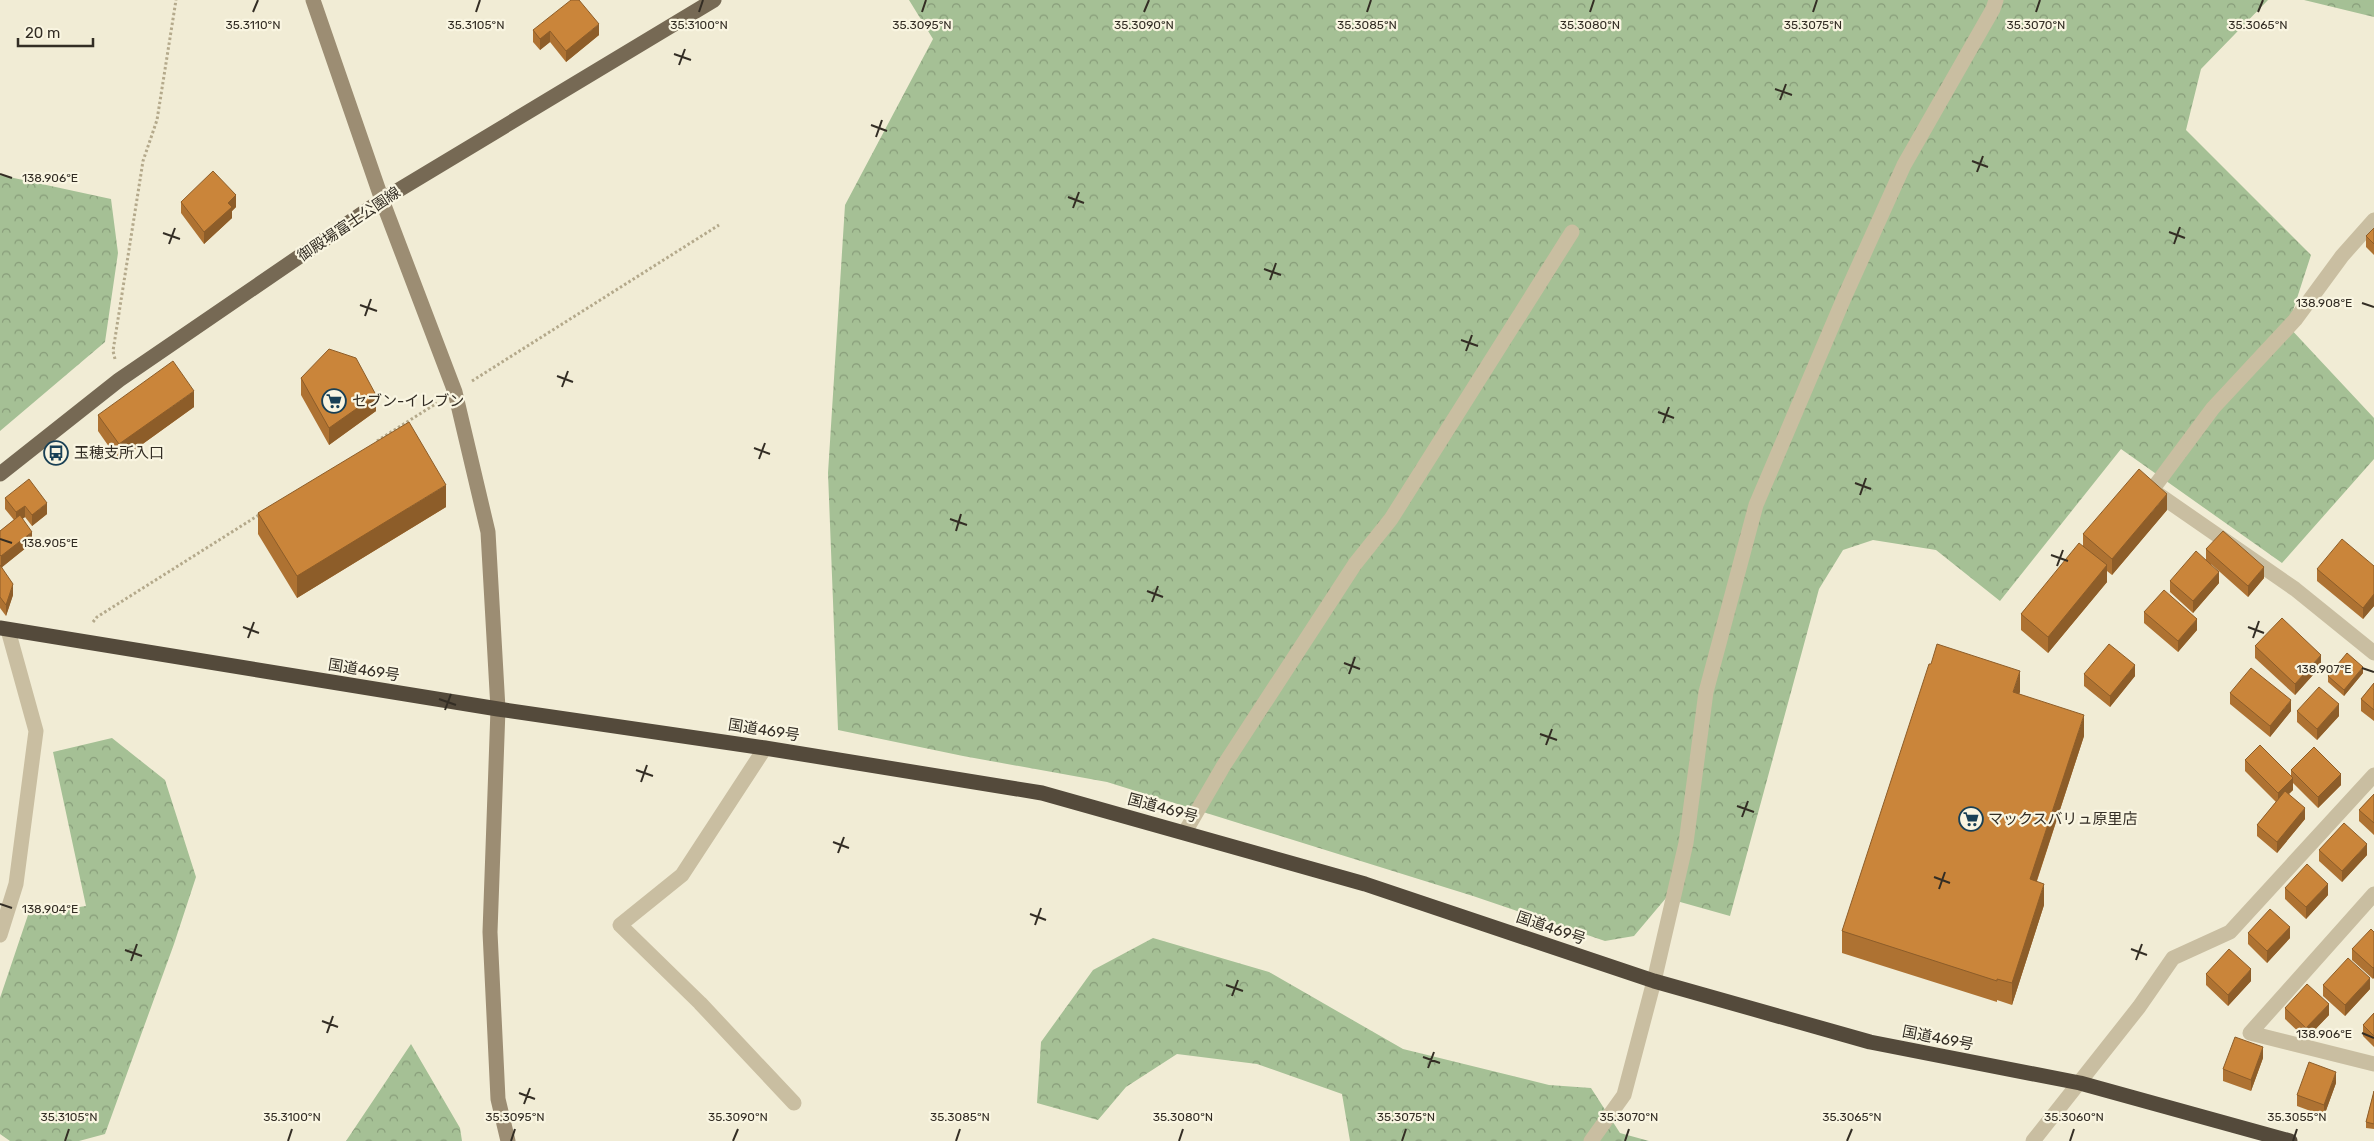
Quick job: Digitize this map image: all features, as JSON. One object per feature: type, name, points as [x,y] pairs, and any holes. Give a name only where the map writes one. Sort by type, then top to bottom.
[{"type":"highway","name":"国道469号","points":[[4,629],[498,709],[765,748],[1042,793],[1365,884],[1654,982],[1870,1042],[2080,1083],[2290,1141]]},
{"type":"main road","name":"御殿場富士公園線","points":[[0,474],[119,380],[382,200],[714,0]]},
{"type":"street","points":[[313,0],[382,200],[455,392],[488,532],[498,709],[490,932],[498,1099],[508,1141]]},
{"type":"street","points":[[1591,1141],[1624,1095],[1654,982],[1686,843],[1706,692],[1756,505],[1844,298],[1904,165],[1993,9],[1996,0]]},
{"type":"street","points":[[2374,220],[2342,256],[2295,320],[2213,408],[2152,490],[2295,589],[2374,653]]},
{"type":"street","points":[[1184,832],[1230,756],[1355,564],[1391,519],[1572,232]]},
{"type":"street","points":[[0,935],[16,884],[36,731],[4,629]]},
{"type":"street","points":[[765,748],[682,875],[620,924],[700,1003],[794,1103]]},
{"type":"street","points":[[2033,1141],[2139,1007],[2173,958],[2230,932],[2374,775]]},
{"type":"street","points":[[2374,894],[2250,1032],[2374,1064]]},
{"type":"path","points":[[119,380],[113,351],[143,161],[157,120],[176,0]]},
{"type":"path","points":[[372,444],[719,225]]},
{"type":"path","points":[[75,641],[97,617],[264,512]]},
{"type":"green space","points":[[909,0],[2268,0],[2201,69],[2186,130],[2311,255],[2288,326],[2374,418],[2374,459],[2282,563],[2121,449],[2000,601],[1936,550],[1873,540],[1843,550],[1819,589],[1730,916],[1666,898],[1634,936],[1605,941],[1473,896],[1107,782],[963,756],[838,730],[828,473],[845,205],[933,39]]},
{"type":"green space","points":[[2304,0],[2374,0],[2374,17]]},
{"type":"green space","points":[[0,175],[111,199],[118,253],[105,342],[0,431]]},
{"type":"green space","points":[[112,738],[165,780],[196,877],[174,944],[105,1134],[79,1141],[10,1141],[0,1134],[0,998],[28,915],[86,906],[53,752]]},
{"type":"green space","points":[[1153,938],[1269,972],[1403,1049],[1549,1085],[1591,1088],[1620,1133],[1649,1141],[1350,1141],[1342,1094],[1257,1064],[1177,1054],[1126,1087],[1098,1120],[1037,1103],[1041,1042],[1093,970]]},
{"type":"green space","points":[[411,1044],[460,1128],[462,1141],[346,1141]]},
{"type":"building","points":[[571,0],[579,0],[599,24],[566,51],[550,31],[540,39],[533,30]]},
{"type":"building","points":[[213,171],[236,195],[228,203],[232,207],[204,232],[181,202]]},
{"type":"building","points":[[2374,228],[2374,244],[2366,236]]},
{"type":"building","points":[[329,349],[356,358],[376,395],[329,428],[301,378]]},
{"type":"building","points":[[173,361],[194,391],[119,444],[98,415]]},
{"type":"building","points":[[409,422],[446,485],[297,576],[258,513]]},
{"type":"building","points":[[2139,469],[2167,494],[2112,559],[2083,534]]},
{"type":"building","points":[[29,479],[47,503],[32,515],[25,506],[16,512],[5,498]]},
{"type":"building","points":[[20,515],[32,532],[1,556],[0,531]]},
{"type":"building","points":[[2223,531],[2264,567],[2248,586],[2206,549]]},
{"type":"building","points":[[2342,539],[2374,566],[2374,594],[2363,608],[2317,569]]},
{"type":"building","points":[[2079,543],[2107,565],[2048,637],[2021,614]]},
{"type":"building","points":[[2196,551],[2219,572],[2193,601],[2170,581]]},
{"type":"building","points":[[0,565],[13,584],[6,605],[0,597]]},
{"type":"building","points":[[2164,590],[2197,619],[2178,641],[2144,612]]},
{"type":"building","points":[[2282,618],[2321,655],[2295,684],[2255,646]]},
{"type":"building","name":"マックスバリュ原里店","points":[[1937,644],[2020,671],[2013,692],[2084,715],[2030,879],[2044,884],[2012,983],[1997,979],[1997,981],[1842,931]]},
{"type":"building","points":[[2109,644],[2135,665],[2110,696],[2084,674]]},
{"type":"building","points":[[2347,653],[2363,667],[2344,690],[2328,676]]},
{"type":"building","points":[[2251,668],[2291,700],[2270,726],[2230,693]]},
{"type":"building","points":[[2374,683],[2374,710],[2361,699]]},
{"type":"building","points":[[2319,687],[2339,704],[2317,729],[2297,711]]},
{"type":"building","points":[[2260,745],[2293,778],[2278,793],[2245,760]]},
{"type":"building","points":[[2314,747],[2341,774],[2318,797],[2291,770]]},
{"type":"building","points":[[2285,791],[2305,808],[2277,842],[2257,825]]},
{"type":"building","points":[[2374,794],[2374,823],[2359,810]]},
{"type":"building","points":[[2344,823],[2367,844],[2342,871],[2319,850]]},
{"type":"building","points":[[2307,864],[2328,884],[2306,907],[2285,888]]},
{"type":"building","points":[[2270,909],[2290,927],[2267,951],[2248,933]]},
{"type":"building","points":[[2371,929],[2374,932],[2373,968],[2352,949]]},
{"type":"building","points":[[2229,949],[2251,969],[2228,995],[2206,974]]},
{"type":"building","points":[[2348,958],[2370,978],[2345,1005],[2323,985]]},
{"type":"building","points":[[2307,984],[2329,1004],[2306,1028],[2285,1008]]},
{"type":"building","points":[[2374,1013],[2374,1036],[2363,1025]]},
{"type":"building","points":[[2235,1037],[2263,1047],[2251,1080],[2223,1069]]},
{"type":"building","points":[[2309,1062],[2336,1072],[2324,1105],[2297,1095]]},
{"type":"building","points":[[2374,1091],[2374,1124],[2366,1122]]},
{"type":"place","name":"セブン-イレブン","points":[[334,401]]},
{"type":"place","name":"玉穂支所入口","points":[[56,453]]},
{"type":"place","name":"マックスバリュ原里店","points":[[1971,819]]}]
